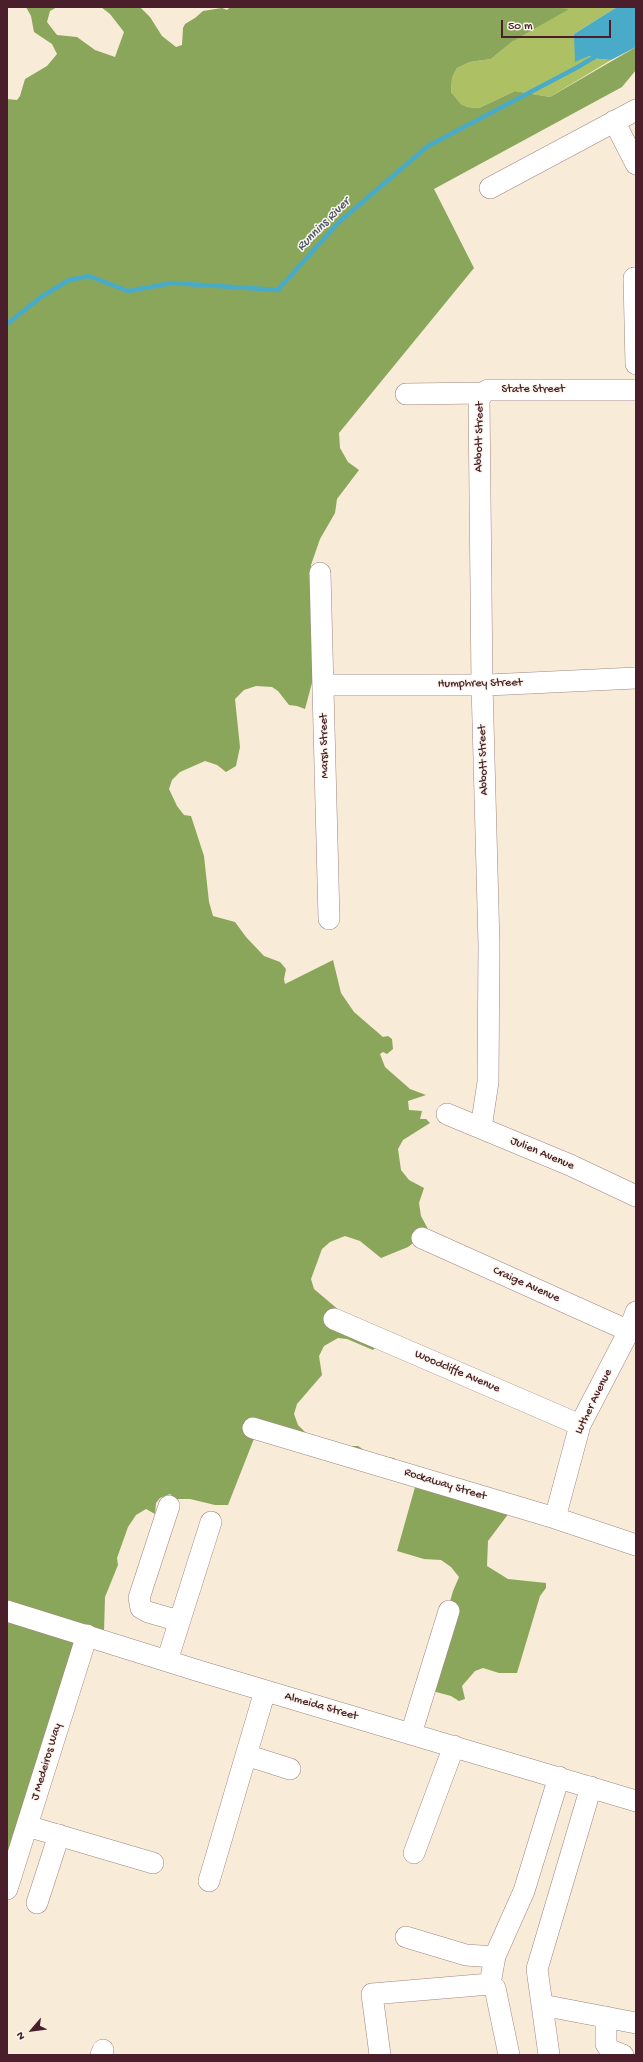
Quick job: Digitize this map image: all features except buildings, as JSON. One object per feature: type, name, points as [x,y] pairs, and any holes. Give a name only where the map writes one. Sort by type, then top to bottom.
[{"type":"street","points":[[490,188],[636,110]]},
{"type":"street","points":[[614,121],[636,164]]},
{"type":"street","points":[[634,278],[636,364]]},
{"type":"street","name":"State Street","points":[[406,394],[483,393],[488,390],[636,390]]},
{"type":"street","name":"Abbott Street","points":[[481,1128],[488,1082],[489,952],[482,684],[479,400],[483,393]]},
{"type":"street","name":"Marsh Street","points":[[320,573],[329,919]]},
{"type":"street","name":"Humphrey Street","points":[[324,685],[482,684],[636,678]]},
{"type":"street","name":"Julien Avenue","points":[[447,1114],[570,1165],[636,1196]]},
{"type":"street","name":"Craige Avenue","points":[[422,1238],[633,1322]]},
{"type":"street","name":"Woodcliffe Avenue","points":[[334,1319],[580,1425]]},
{"type":"street","name":"Luther Avenue","points":[[555,1518],[580,1425],[633,1322]]},
{"type":"street","name":"Rockaway Street","points":[[253,1428],[555,1518],[636,1545]]},
{"type":"street","points":[[169,1506],[139,1598],[141,1608],[148,1612],[179,1621]]},
{"type":"street","points":[[167,1661],[211,1522]]},
{"type":"street","name":"Almeida Street","points":[[7,1611],[265,1691],[636,1801]]},
{"type":"street","points":[[411,1734],[449,1612]]},
{"type":"street","name":"J Medeiros Way","points":[[7,1889],[87,1635]]},
{"type":"street","points":[[209,1881],[265,1691]]},
{"type":"street","points":[[414,1853],[454,1746]]},
{"type":"street","points":[[246,1756],[290,1769]]},
{"type":"street","points":[[490,1984],[495,1957],[524,1891],[559,1777]]},
{"type":"street","points":[[549,2055],[537,1969],[591,1787]]},
{"type":"street","points":[[27,1826],[152,1863]]},
{"type":"street","points":[[37,1903],[59,1835]]},
{"type":"street","points":[[406,1936],[466,1954],[495,1957]]},
{"type":"street","points":[[380,2055],[372,1994],[490,1984],[495,1988],[509,2055]]},
{"type":"street","points":[[542,2005],[636,2023]]},
{"type":"street","points":[[606,2017],[599,2050],[610,2050],[623,2055]]},
{"type":"green space","points":[[26,7],[57,7],[50,11],[47,22],[57,35],[77,37],[95,50],[115,57],[124,32],[110,14],[101,7],[140,7],[150,17],[162,36],[176,47],[182,45],[183,28],[185,24],[203,11],[222,8],[227,10],[230,7],[549,7],[569,9],[513,41],[491,59],[470,62],[457,68],[452,78],[451,92],[461,104],[467,107],[479,108],[515,91],[550,97],[636,47],[636,70],[622,87],[434,189],[474,268],[339,433],[340,448],[348,462],[359,470],[337,499],[335,513],[320,539],[311,565],[310,588],[319,591],[313,679],[305,709],[289,705],[278,691],[272,687],[256,686],[244,690],[235,699],[240,747],[236,766],[226,772],[217,765],[205,761],[180,772],[172,780],[169,789],[177,806],[184,815],[191,816],[204,856],[209,902],[213,916],[235,922],[246,937],[264,956],[280,962],[286,969],[284,979],[285,984],[333,960],[341,993],[354,1012],[383,1037],[388,1036],[392,1039],[393,1049],[387,1054],[383,1052],[380,1054],[385,1067],[410,1089],[426,1095],[408,1101],[409,1110],[422,1111],[420,1119],[426,1119],[430,1123],[403,1140],[398,1149],[401,1170],[409,1180],[424,1188],[419,1203],[421,1216],[429,1231],[408,1247],[381,1258],[360,1241],[345,1236],[330,1242],[322,1249],[311,1279],[314,1289],[379,1344],[373,1350],[347,1339],[338,1338],[324,1346],[319,1356],[322,1375],[297,1404],[294,1414],[298,1425],[306,1433],[349,1446],[358,1446],[364,1450],[383,1457],[394,1458],[399,1464],[257,1431],[228,1505],[215,1505],[190,1499],[176,1499],[170,1494],[160,1498],[156,1503],[155,1514],[146,1509],[136,1515],[128,1527],[117,1558],[118,1565],[105,1597],[104,1632],[90,1638],[7,1886],[7,99],[17,100],[20,96],[25,79],[47,66],[57,54],[52,44],[34,32],[31,16]]},
{"type":"green space","points":[[549,7],[617,7],[574,34],[589,56],[611,60],[550,97],[515,91],[479,108],[467,107],[461,104],[451,92],[452,78],[457,68],[470,62],[491,59],[513,41]]},
{"type":"green space","points":[[417,1480],[509,1513],[488,1541],[487,1566],[508,1579],[546,1583],[546,1588],[540,1596],[517,1673],[499,1673],[483,1668],[475,1671],[462,1686],[465,1699],[459,1701],[451,1696],[425,1689],[453,1591],[459,1577],[451,1567],[441,1560],[424,1559],[397,1551]]},
{"type":"water","points":[[617,7],[636,7],[636,47],[611,60],[589,56],[575,62],[574,34]]},
{"type":"waterway","name":"Runnins River","points":[[7,324],[41,297],[69,280],[89,276],[128,291],[172,283],[278,290],[338,223],[428,146],[598,55]]}]
